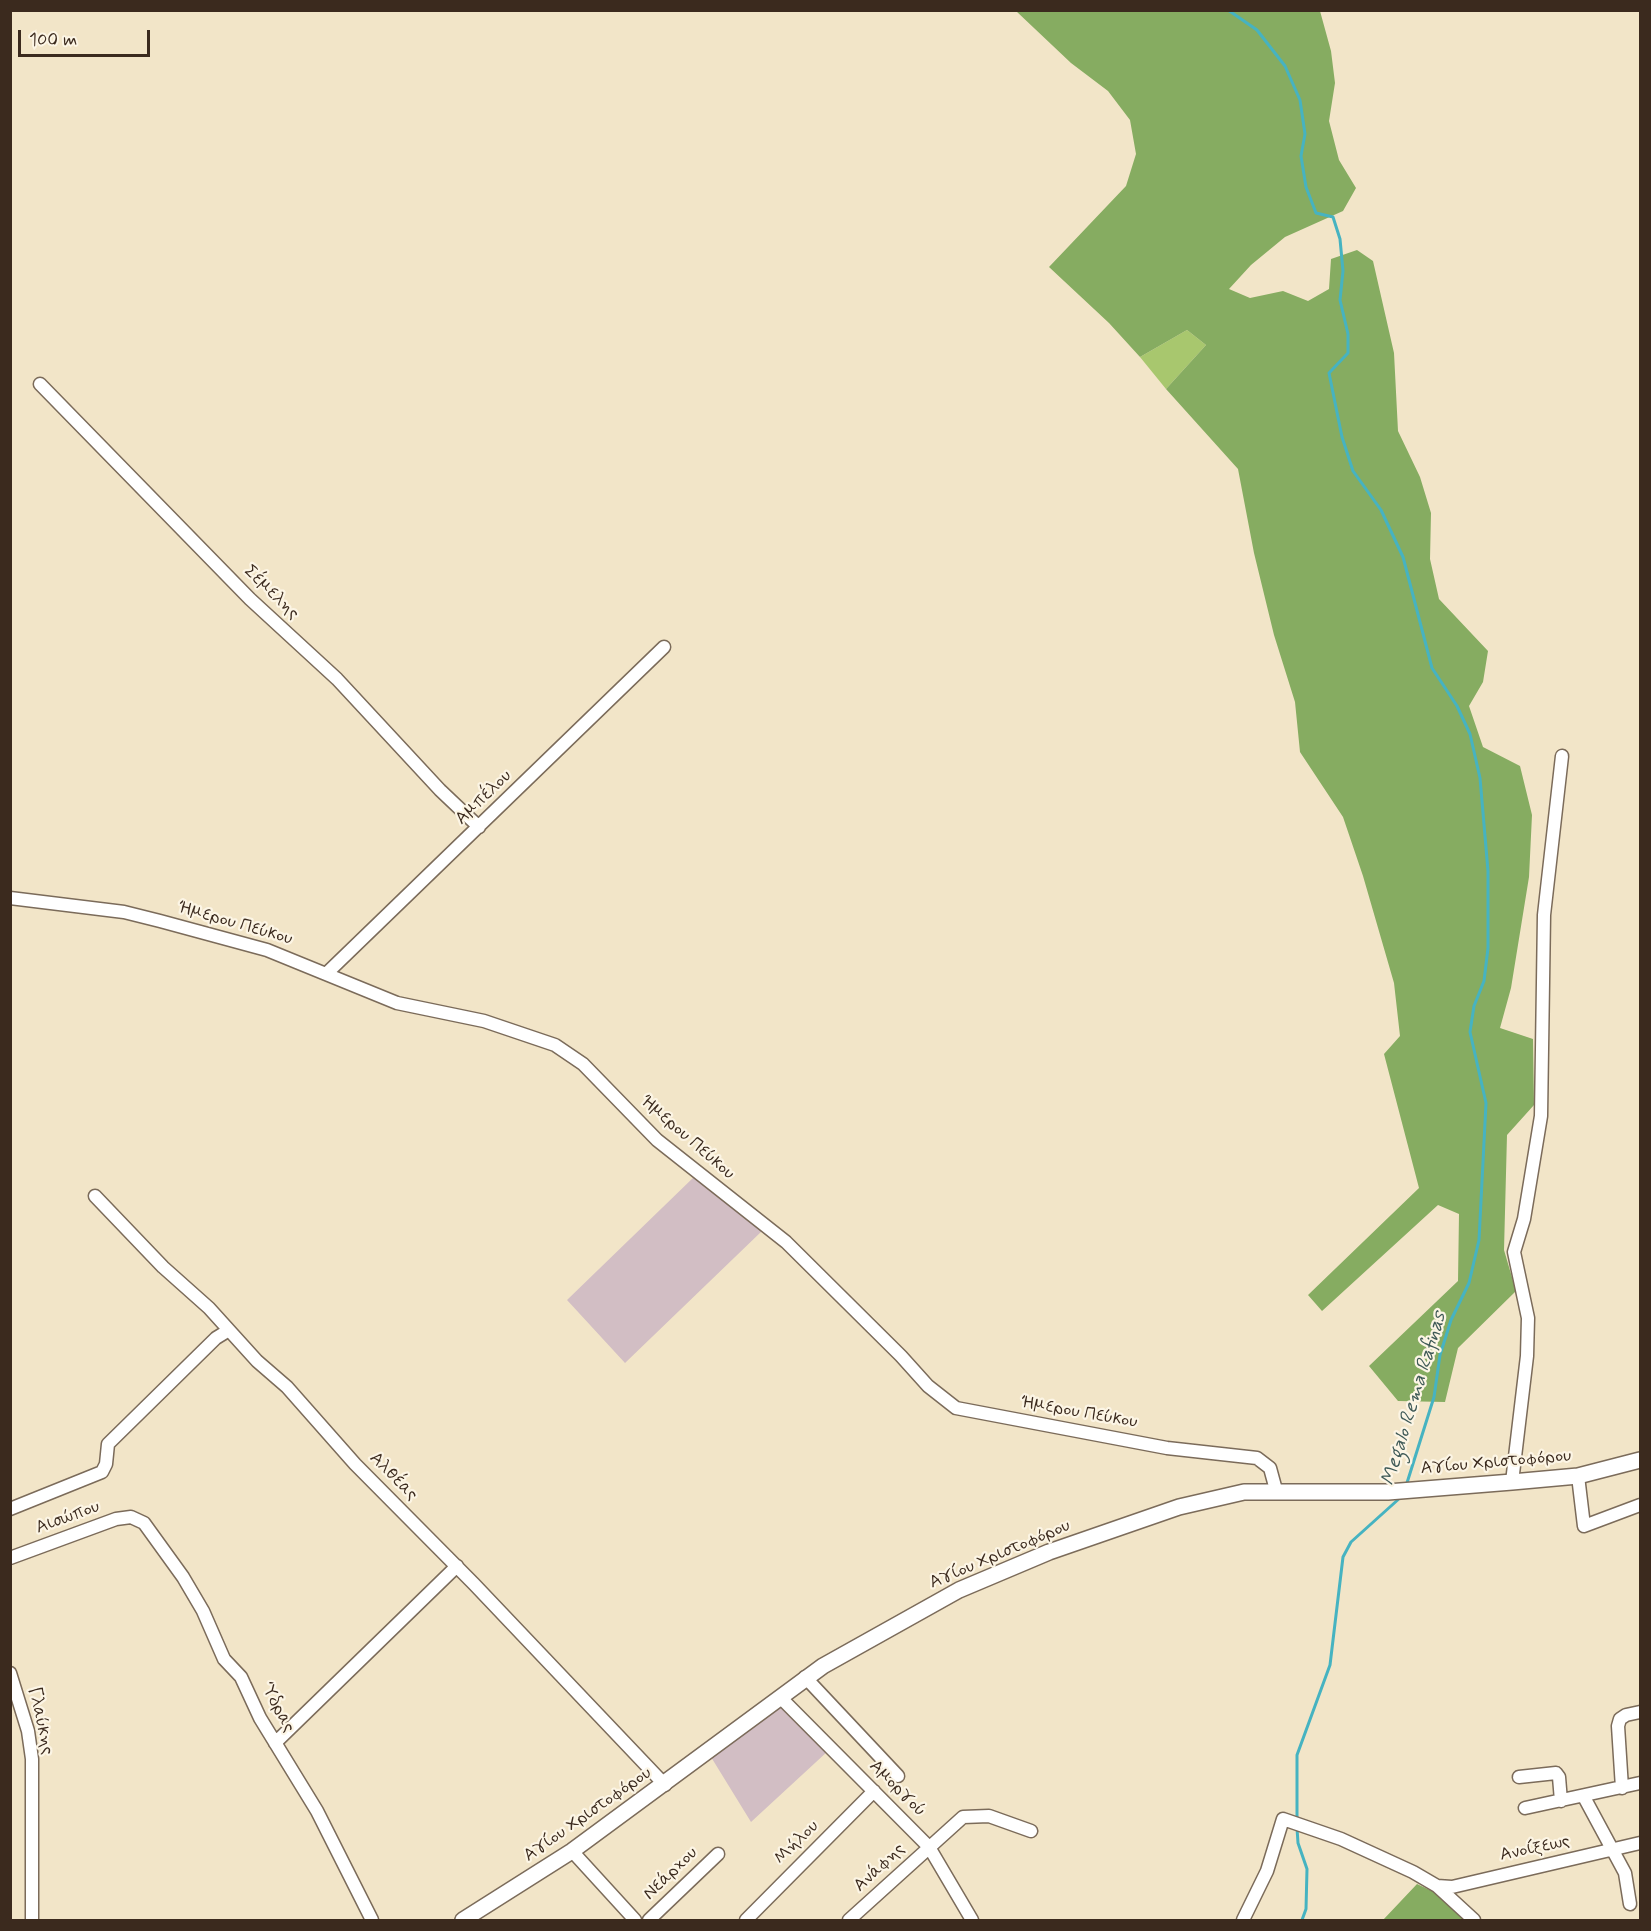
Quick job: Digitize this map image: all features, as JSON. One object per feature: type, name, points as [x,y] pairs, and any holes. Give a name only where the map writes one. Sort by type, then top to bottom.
[{"type":"main road","name":"Αγίου Χριστοφόρου","points":[[462,1920],[573,1851],[665,1785],[805,1677],[873,1636],[959,1590],[1040,1556],[1179,1507],[1244,1492],[1415,1490],[1578,1476],[1641,1460]]},
{"type":"street","name":"Σέμελης","points":[[40,384],[250,599],[337,679],[440,790],[479,827]]},
{"type":"street","name":"Αμπέλου","points":[[327,974],[664,647]]},
{"type":"street","points":[[1512,1482],[1527,1356],[1528,1318],[1514,1252],[1524,1219],[1541,1116],[1544,915],[1562,756]]},
{"type":"street","name":"Ήμερου Πεύκου","points":[[10,898],[142,916],[267,950],[397,1004],[493,1024],[540,1038],[573,1056],[657,1140],[786,1242],[901,1356],[928,1386],[956,1408],[1167,1448],[1257,1458],[1270,1468],[1276,1490]]},
{"type":"street","name":"Αλθέας","points":[[95,1196],[257,1361],[287,1387],[355,1464],[457,1566],[665,1785]]},
{"type":"street","points":[[10,1509],[102,1472],[106,1464],[108,1444],[216,1338],[229,1330]]},
{"type":"street","points":[[1578,1476],[1584,1526],[1641,1505]]},
{"type":"street","name":"Αισώπου","points":[[10,1558],[116,1519],[139,1519]]},
{"type":"street","name":"Ύδρας","points":[[139,1519],[183,1577],[203,1611],[224,1659],[241,1677],[260,1718],[317,1811],[372,1920]]},
{"type":"street","points":[[275,1743],[457,1566]]},
{"type":"street","name":"Γλαύκης","points":[[10,1673],[28,1731],[32,1759],[32,1920]]},
{"type":"street","points":[[805,1677],[898,1776]]},
{"type":"street","name":"Αμοργού","points":[[780,1696],[929,1847],[972,1920]]},
{"type":"street","points":[[1622,1788],[1618,1726],[1620,1719],[1626,1715],[1641,1712]]},
{"type":"street","points":[[1519,1777],[1556,1773],[1559,1777],[1561,1801]]},
{"type":"street","points":[[1526,1809],[1641,1783]]},
{"type":"street","name":"Μήλου","points":[[746,1920],[874,1791]]},
{"type":"street","points":[[1584,1797],[1625,1873],[1630,1904]]},
{"type":"street","name":"Ανάφης","points":[[849,1920],[963,1817],[989,1816],[1031,1831]]},
{"type":"street","points":[[1242,1920],[1267,1871],[1283,1819],[1387,1859],[1437,1886],[1474,1920]]},
{"type":"street","name":"Ανοίξεως","points":[[1437,1886],[1452,1887],[1641,1843]]},
{"type":"street","points":[[573,1851],[635,1920]]},
{"type":"street","name":"Νεάρχου","points":[[648,1920],[718,1854]]},
{"type":"shaded area","points":[[695,1176],[762,1231],[625,1363],[567,1300]]},
{"type":"shaded area","points":[[783,1704],[828,1751],[751,1822],[711,1757]]},
{"type":"green space","points":[[1016,11],[1320,11],[1331,51],[1335,83],[1329,121],[1339,160],[1356,188],[1343,211],[1285,237],[1251,265],[1229,289],[1250,298],[1283,291],[1308,301],[1329,289],[1331,259],[1357,250],[1373,261],[1394,353],[1398,431],[1420,477],[1431,513],[1430,559],[1439,599],[1488,651],[1483,682],[1469,706],[1483,747],[1520,766],[1532,815],[1529,877],[1511,988],[1500,1028],[1533,1039],[1534,1105],[1507,1135],[1504,1250],[1516,1291],[1458,1348],[1445,1402],[1398,1401],[1369,1366],[1458,1281],[1459,1214],[1438,1205],[1322,1311],[1308,1295],[1419,1188],[1384,1054],[1400,1036],[1394,983],[1343,817],[1300,752],[1295,702],[1274,635],[1254,553],[1238,469],[1166,389],[1206,345],[1187,330],[1140,357],[1109,323],[1049,267],[1126,186],[1136,154],[1130,120],[1108,91],[1071,63]]},
{"type":"green space","points":[[1187,330],[1206,345],[1166,389],[1140,357]]},
{"type":"green space","points":[[1417,1884],[1434,1892],[1467,1920],[1383,1920]]},
{"type":"waterway","name":"Megalo Rema Rafinas","points":[[1228,10],[1257,30],[1285,66],[1300,100],[1305,134],[1301,156],[1306,187],[1316,213],[1333,217],[1340,239],[1343,271],[1340,300],[1348,334],[1348,353],[1329,373],[1342,437],[1353,471],[1381,510],[1403,557],[1432,668],[1457,706],[1470,734],[1480,778],[1488,871],[1488,948],[1484,981],[1474,1006],[1470,1032],[1486,1103],[1479,1240],[1469,1283],[1451,1320],[1440,1355],[1434,1397],[1406,1486]]},
{"type":"waterway","name":"Megalo Rema Rafinas","points":[[1297,1819],[1297,1755],[1330,1665],[1343,1557],[1351,1542],[1401,1497]]},
{"type":"waterway","name":"Megalo Rema Rafinas","points":[[1297,1828],[1298,1843],[1307,1869],[1306,1909],[1302,1920]]}]
